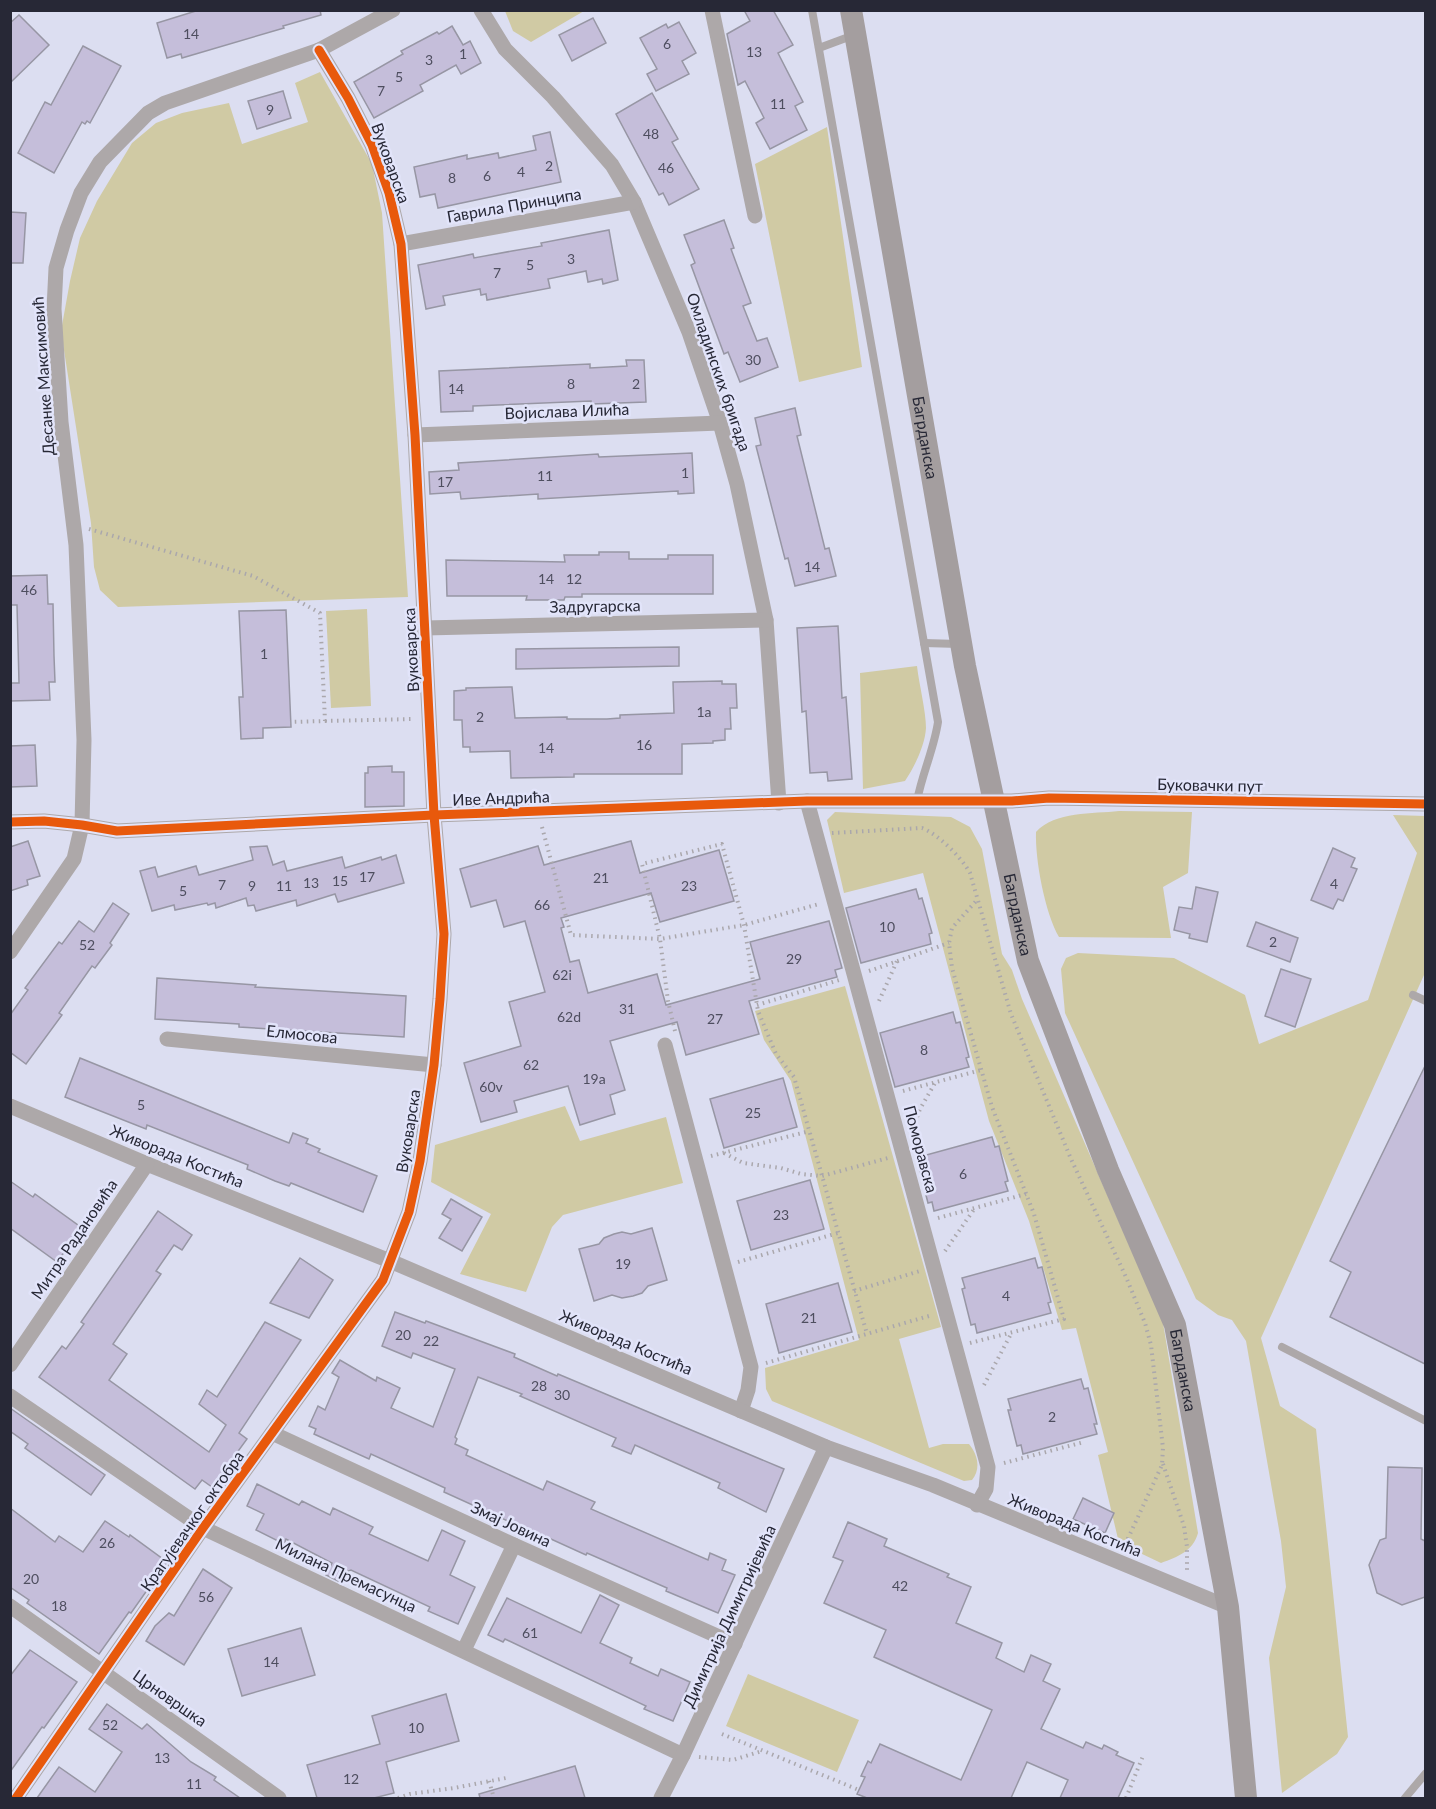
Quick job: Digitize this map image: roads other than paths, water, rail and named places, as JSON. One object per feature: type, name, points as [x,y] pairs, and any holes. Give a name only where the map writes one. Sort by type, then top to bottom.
[{"type":"main road","name":"Багрданска","points":[[851,10],[961,644],[1028,961],[1108,1170],[1175,1324],[1228,1607],[1245,1798]]},
{"type":"street","name":"Десанке Максимовић","points":[[10,952],[74,859],[82,825],[84,740],[74,525],[62,422],[54,309],[56,268],[81,193],[100,162],[148,113],[165,103],[319,50],[393,10]]},
{"type":"street","name":"Омладинских бригада","points":[[481,10],[505,49],[553,97],[612,165],[634,202],[689,332],[720,423],[737,484],[766,620],[779,803]]},
{"type":"street","points":[[712,10],[755,216]]},
{"type":"street","name":"Вуковарска","points":[[319,50],[348,98],[372,145],[388,193],[401,244],[415,435],[434,815],[444,934],[441,999],[420,1161],[409,1212],[390,1261]]},
{"type":"street","name":"Гаврила Принципа","points":[[401,244],[634,202]]},
{"type":"street","name":"Војислава Илића","points":[[415,435],[720,423]]},
{"type":"street","name":"Задругарска","points":[[425,628],[766,620]]},
{"type":"street","name":"Буковачки пут","points":[[994,801],[1049,798],[1425,804]]},
{"type":"street","name":"Иве Андрића","points":[[10,822],[44,821],[117,831],[434,815],[807,801],[994,801]]},
{"type":"street","name":"Поморавска","points":[[807,801],[988,1467],[987,1489],[977,1504]]},
{"type":"street","name":"Елмосова","points":[[167,1039],[434,1065]]},
{"type":"street","points":[[665,1044],[751,1367],[748,1390],[741,1411]]},
{"type":"street","name":"Живорада Костића","points":[[10,1106],[147,1164],[390,1261],[826,1447],[933,1485],[1228,1607]]},
{"type":"street","name":"Митра Радановића","points":[[10,1365],[147,1164]]},
{"type":"street","name":"Крагујевачког октобра","points":[[19,1794],[203,1528],[383,1280],[390,1261]]},
{"type":"street","name":"Милана Премасунца","points":[[10,1396],[203,1528],[683,1755]]},
{"type":"street","name":"Змај Јовина","points":[[272,1434],[735,1644]]},
{"type":"street","name":"Димитрија Димитријевића","points":[[661,1798],[826,1447]]},
{"type":"street","points":[[464,1650],[514,1545]]},
{"type":"street","name":"Црновршка","points":[[10,1606],[279,1798]]},
{"type":"lane","points":[[812,10],[938,722],[935,742],[917,801]]},
{"type":"lane","points":[[819,48],[855,34]]},
{"type":"lane","points":[[924,643],[961,644]]},
{"type":"lane","points":[[1413,995],[1425,1001]]},
{"type":"lane","points":[[1282,1347],[1425,1421]]},
{"type":"lane","points":[[1405,1798],[1425,1773]]}]
